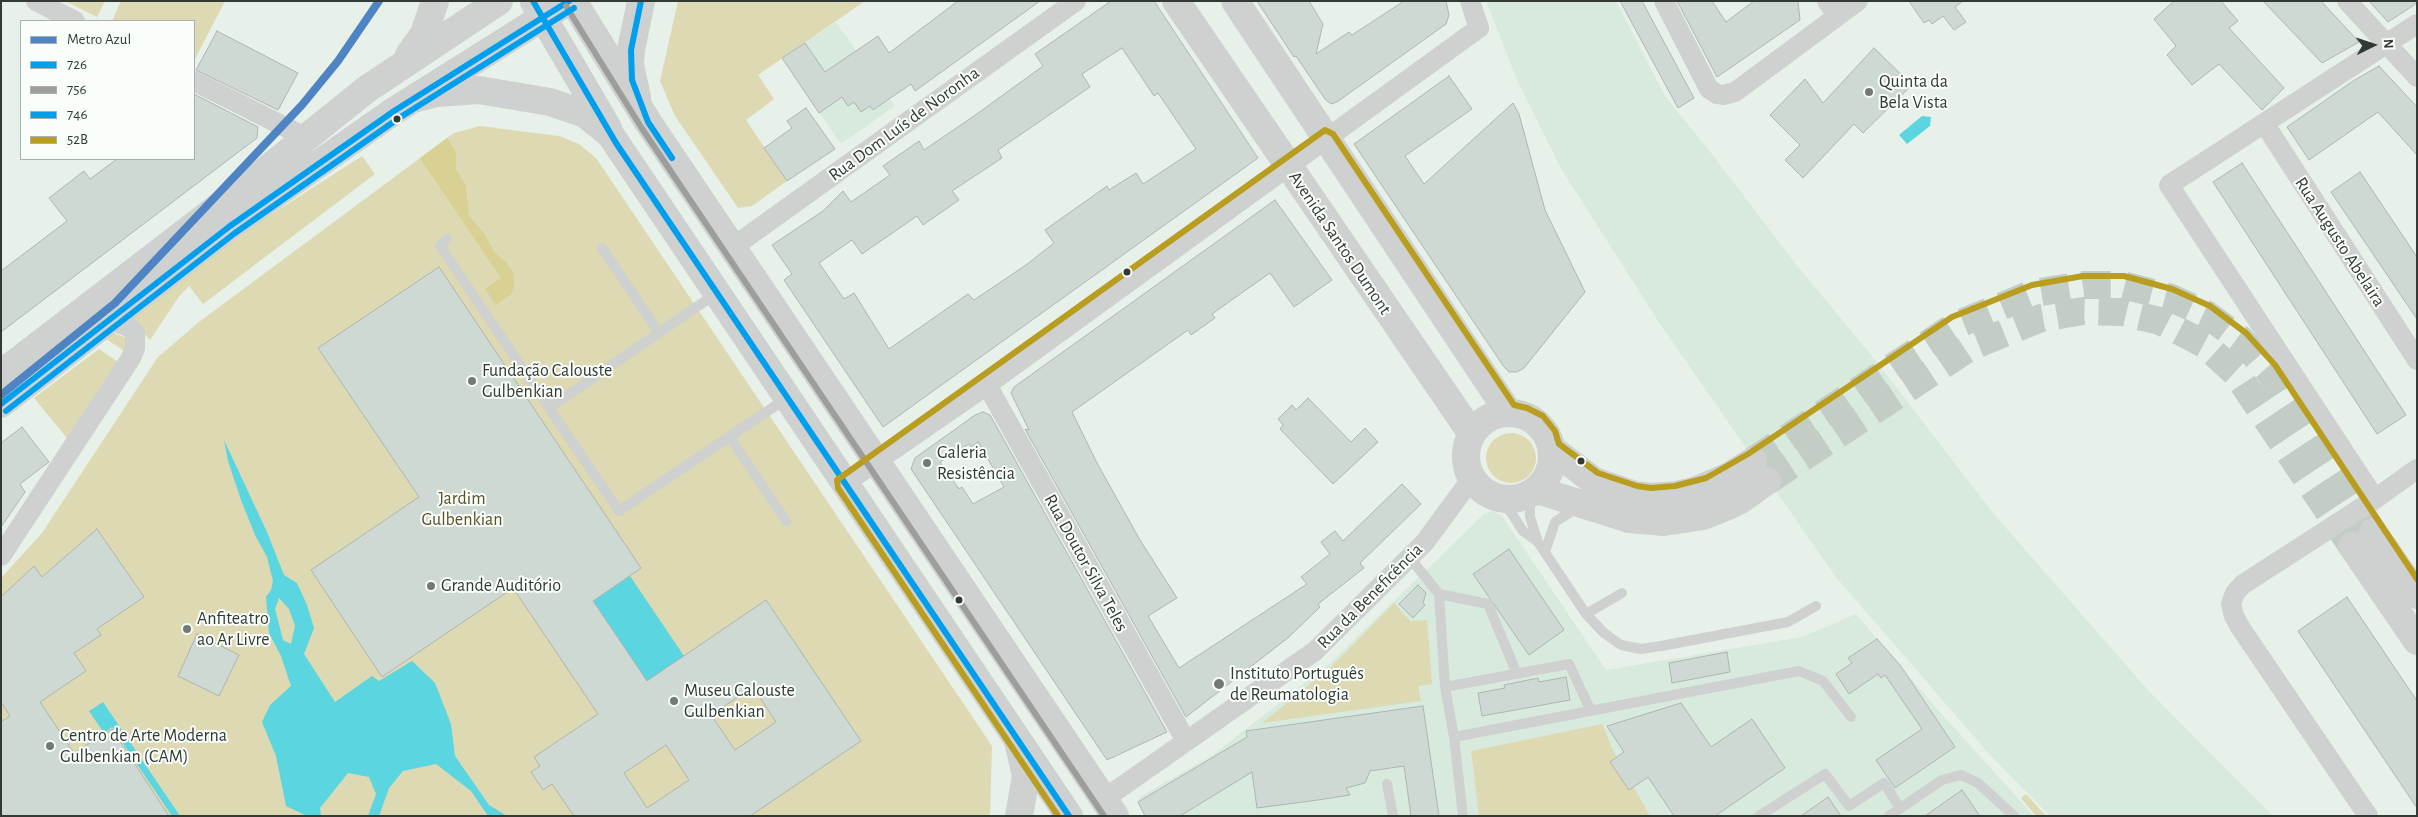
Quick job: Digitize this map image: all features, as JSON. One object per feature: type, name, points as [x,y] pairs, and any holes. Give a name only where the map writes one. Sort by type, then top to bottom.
[{"type":"main road","points":[[399,67],[414,50],[424,34],[436,1]]},
{"type":"main road","points":[[1,374],[307,138],[367,89],[499,1]]},
{"type":"main road","points":[[1,404],[230,226],[414,99],[538,9],[568,1]]},
{"type":"main road","points":[[573,1],[648,122],[876,461],[1103,810]]},
{"type":"main road","points":[[641,1],[631,50],[630,65],[636,94],[648,122]]},
{"type":"main road","name":"Avenida Santos Dumont","points":[[1176,1],[1472,434]]},
{"type":"main road","points":[[1235,1],[1509,413]]},
{"type":"main road","points":[[538,9],[616,143]]},
{"type":"main road","points":[[414,99],[437,93],[479,90],[550,102],[585,114],[610,134],[1070,816]]},
{"type":"main road","points":[[1509,413],[1524,416],[1537,423],[1546,435],[1552,449],[1552,464],[1547,478],[1534,492],[1520,499],[1509,500],[1494,497],[1481,490],[1472,478],[1466,464],[1467,449],[1472,434],[1482,423],[1495,416],[1509,413]]},
{"type":"main road","points":[[1534,492],[1629,519],[1664,522],[1682,520],[1726,507],[1742,499],[1760,471],[1729,476],[1694,491],[1677,495],[1651,497],[1635,495],[1594,481],[1552,449]]},
{"type":"main road","points":[[2417,595],[2362,539],[2417,641]]},
{"type":"main road","points":[[1018,739],[1026,776],[1018,816]]},
{"type":"street","points":[[36,1],[73,20]]},
{"type":"street","name":"Rua Dom Luís de Noronha","points":[[732,248],[1076,1]]},
{"type":"street","points":[[845,483],[987,385],[1478,28],[1470,1]]},
{"type":"street","points":[[1664,1],[1704,80],[1709,88],[1717,94],[1735,92],[1832,9],[1858,1]]},
{"type":"street","points":[[2348,1],[2385,44],[2417,77]]},
{"type":"street","points":[[2375,499],[2170,185],[2417,24]]},
{"type":"street","points":[[195,82],[307,138]]},
{"type":"street","name":"Rua Augusto Abelaira","points":[[2264,123],[2417,360]]},
{"type":"street","points":[[1,556],[136,348],[135,334],[124,324],[115,322],[96,330]]},
{"type":"street","name":"Rua Doutor Silva Teles","points":[[987,385],[1186,741]]},
{"type":"street","points":[[2368,816],[2240,627],[2234,616],[2231,604],[2235,593],[2242,585],[2375,499],[2417,469]]},
{"type":"street","name":"Rua da Beneficência","points":[[1103,810],[1186,741],[1315,651],[1425,542],[1472,478]]},
{"type":"lane","points":[[447,239],[440,246],[619,511],[787,397]]},
{"type":"lane","points":[[602,248],[659,333]]},
{"type":"lane","points":[[549,408],[718,293]]},
{"type":"lane","points":[[729,436],[786,521]]},
{"type":"lane","points":[[1534,492],[1530,517],[1538,542],[1586,614],[1604,633],[1621,645],[1641,649],[1788,622],[1816,606]]},
{"type":"lane","points":[[1494,497],[1510,511],[1523,531],[1538,542]]},
{"type":"lane","points":[[1545,552],[1555,522],[1581,505]]},
{"type":"lane","points":[[1410,558],[1439,594],[1445,687],[1454,737],[1463,816]]},
{"type":"lane","points":[[1586,614],[1622,593]]},
{"type":"lane","points":[[1439,594],[1488,604],[1517,674]]},
{"type":"lane","points":[[1445,687],[1569,664],[1591,711]]},
{"type":"lane","points":[[1454,737],[1799,671],[1822,681],[1851,717]]},
{"type":"lane","points":[[1759,816],[1825,774],[1849,806],[1884,783],[1900,808]]},
{"type":"lane","points":[[1889,816],[1942,780],[1961,775],[1978,783],[2014,816]]},
{"type":"lane","points":[[1388,784],[1392,816]]},
{"type":"shaded area","points":[[1486,1],[1616,1],[1665,96],[1795,263],[1876,361],[1993,513],[2147,689],[2273,816],[2050,816],[1990,755],[1835,576],[1660,324],[1560,167],[1517,80]]},
{"type":"shaded area","points":[[836,22],[895,106],[841,144],[782,58]]},
{"type":"shaded area","points":[[447,138],[456,152],[456,169],[466,186],[469,216],[484,233],[495,253],[506,262],[514,274],[514,288],[510,295],[496,305],[485,289],[501,278],[420,158]]},
{"type":"shaded area","points":[[1493,511],[1502,516],[1606,670],[1802,637],[1856,614],[1930,701],[2034,816],[1145,816],[1138,802],[1140,797],[1214,754],[1329,664],[1485,513]]},
{"type":"green space","points":[[65,1],[105,1],[97,17]]},
{"type":"green space","points":[[121,1],[225,1],[195,59],[195,20],[112,20]]},
{"type":"green space","points":[[678,1],[865,1],[758,75],[774,99],[746,120],[787,181],[752,206],[738,208],[675,116],[660,81]]},
{"type":"green space","name":"Jardim Gulbenkian","points":[[480,126],[559,136],[579,144],[596,158],[992,746],[990,816],[1,816],[1,578],[42,533],[158,357],[199,322],[447,138],[454,133]]},
{"type":"green space","points":[[362,156],[375,174],[203,304],[189,286],[180,295],[150,340],[130,317],[230,241]]},
{"type":"green space","points":[[112,333],[127,340],[126,352],[103,337]]},
{"type":"green space","points":[[99,349],[121,364],[71,443],[34,398]]},
{"type":"green space","points":[[1511,433],[1521,435],[1529,440],[1534,448],[1536,458],[1534,468],[1529,476],[1521,481],[1511,483],[1501,481],[1493,476],[1488,468],[1486,458],[1488,448],[1493,440],[1501,435]]},
{"type":"green space","points":[[1394,603],[1410,621],[1427,620],[1432,684],[1418,686],[1421,701],[1262,723],[1332,666]]},
{"type":"green space","points":[[1602,724],[1613,750],[1650,816],[1479,816],[1471,751]]},
{"type":"green space","points":[[2026,794],[2046,816],[2036,816],[2021,798]]},
{"type":"water","points":[[1922,116],[1931,117],[1930,126],[1907,144],[1899,135]]},
{"type":"water","points":[[224,440],[267,532],[284,575],[297,583],[307,605],[314,628],[304,654],[335,702],[372,676],[379,681],[412,661],[435,683],[451,724],[455,756],[489,805],[507,816],[488,816],[471,791],[436,764],[403,771],[389,788],[379,816],[368,816],[376,794],[369,777],[348,773],[320,808],[321,816],[307,816],[286,806],[276,756],[262,722],[270,705],[291,686],[281,656],[269,633],[266,597],[271,590],[273,581],[267,557],[255,535],[228,461]],"holes":[[[279,598],[289,609],[295,626],[291,644],[283,640],[275,609]]]},
{"type":"water","points":[[630,576],[684,656],[647,681],[593,601]]},
{"type":"water","points":[[103,702],[180,816],[172,816],[112,727],[104,733],[89,711]]},
{"type":"building","points":[[958,1],[1040,1],[915,91],[911,84],[873,110],[870,106],[861,112],[854,102],[848,106],[842,97],[819,113],[782,58],[805,43],[825,72],[878,36],[889,53]]},
{"type":"building","points":[[1111,1],[1154,1],[1258,158],[883,427],[784,280],[792,274],[772,245],[823,211],[843,191],[851,202],[890,175],[883,166],[919,141],[924,150],[1043,66],[1035,54]],"holes":[[[1122,48],[1154,96],[1158,93],[1196,149],[1143,184],[1136,173],[1109,190],[1107,186],[1045,230],[1054,243],[1026,265],[974,300],[968,294],[889,349],[854,293],[844,299],[819,263],[852,240],[862,254],[917,216],[923,225],[959,200],[952,191],[1002,158],[998,150],[1090,87],[1082,74]]]},
{"type":"building","points":[[1257,1],[1309,1],[1323,24],[1316,54],[1349,32],[1352,35],[1404,1],[1446,1],[1449,15],[1446,24],[1337,102],[1331,104],[1325,99],[1296,56],[1294,57]]},
{"type":"building","points":[[1620,1],[1642,1],[1694,98],[1678,108]]},
{"type":"building","points":[[1677,1],[1712,1],[1726,22],[1754,1],[1798,1],[1800,20],[1717,77]]},
{"type":"building","points":[[1909,1],[1963,1],[1955,7],[1966,22],[1954,30],[1943,16],[1932,24],[1929,20],[1924,23]]},
{"type":"building","points":[[2174,1],[2221,1],[2238,21],[2229,28],[2284,88],[2262,110],[2219,64],[2192,85],[2167,55],[2176,46],[2154,19]]},
{"type":"building","points":[[2263,1],[2321,1],[2359,42],[2322,63]]},
{"type":"building","points":[[2369,1],[2417,1],[2417,3],[2388,22]]},
{"type":"building","points":[[217,31],[298,73],[278,110],[196,70]]},
{"type":"building","points":[[1874,48],[1912,85],[1863,133],[1854,124],[1803,178],[1785,160],[1800,145],[1770,115],[1805,79],[1823,103]]},
{"type":"building","points":[[2379,66],[2417,107],[2417,155],[2378,112],[2309,160],[2287,127],[2353,81]]},
{"type":"building","points":[[1449,76],[1472,109],[1405,156],[1424,184],[1513,103],[1519,114],[1545,210],[1585,292],[1524,368],[1517,372],[1509,372],[1504,367],[1354,144]]},
{"type":"building","points":[[195,95],[258,127],[257,138],[1,332],[1,271],[67,221],[49,198],[84,171],[90,179],[116,160],[195,160]]},
{"type":"building","points":[[806,108],[835,149],[787,181],[764,148],[792,128],[787,121]]},
{"type":"building","points":[[2242,163],[2406,415],[2377,434],[2213,182]]},
{"type":"building","points":[[2360,172],[2417,257],[2417,319],[2331,192]]},
{"type":"building","points":[[1275,200],[1332,280],[1294,307],[1270,273],[1212,314],[1215,318],[1191,335],[1188,330],[1072,412],[1097,463],[1140,540],[1177,598],[1148,616],[1179,668],[1307,584],[1301,577],[1330,554],[1321,542],[1335,531],[1343,541],[1402,484],[1421,504],[1360,563],[1364,568],[1318,604],[1320,607],[1289,637],[1186,717],[1025,429],[1029,430],[1011,393],[1014,387]]},
{"type":"building","points":[[439,267],[641,568],[593,601],[647,681],[766,600],[861,741],[750,816],[574,816],[552,784],[543,790],[531,772],[540,766],[534,757],[598,714],[513,588],[382,677],[311,570],[419,497],[318,348]],"holes":[[[753,687],[776,722],[735,750],[711,715]],[[666,745],[689,780],[647,808],[624,773]]]},
{"type":"building","points":[[1308,398],[1351,442],[1365,428],[1378,442],[1333,484],[1280,429],[1283,425],[1278,419],[1292,405],[1296,410]]},
{"type":"building","points":[[983,412],[990,415],[1167,732],[1107,760],[911,469],[915,458],[975,415]],"holes":[[[978,442],[1004,487],[973,504],[962,487],[959,489],[940,462],[969,444],[971,447]]]},
{"type":"building","points":[[22,427],[49,462],[20,484],[25,492],[1,527],[1,443]]},
{"type":"building","points":[[97,529],[144,597],[97,629],[101,635],[74,653],[86,671],[40,702],[74,753],[112,729],[169,816],[1,816],[1,722],[10,716],[1,702],[1,597],[34,566],[42,577]]},
{"type":"building","points":[[1509,549],[1564,630],[1529,655],[1473,574]]},
{"type":"building","points":[[1418,585],[1426,593],[1423,603],[1425,605],[1413,618],[1399,604]]},
{"type":"building","points":[[2347,597],[2417,701],[2417,808],[2298,631]]},
{"type":"building","points":[[197,634],[239,655],[219,696],[178,676]]},
{"type":"building","points":[[1877,639],[1900,665],[1955,747],[1895,788],[1876,760],[1922,729],[1885,675],[1881,678],[1878,674],[1849,694],[1836,674],[1852,663],[1848,658]]},
{"type":"building","points":[[1727,652],[1730,672],[1672,683],[1669,663]]},
{"type":"building","points":[[1566,677],[1570,700],[1482,716],[1478,693],[1505,688],[1504,685],[1538,678],[1539,682]]},
{"type":"building","points":[[1681,703],[1711,747],[1752,719],[1785,768],[1715,816],[1674,816],[1648,777],[1629,790],[1610,762],[1624,752],[1607,726]]},
{"type":"building","points":[[1423,706],[1439,816],[1411,816],[1404,766],[1370,771],[1365,783],[1346,788],[1350,795],[1318,800],[1257,808],[1252,772],[1180,816],[1145,816],[1138,802],[1247,737],[1246,731]]},
{"type":"building","points":[[1962,790],[1980,816],[1925,816]]},
{"type":"building","points":[[1828,797],[1841,816],[1801,816]]},
{"type":"tunnel","points":[[1753,461],[1956,325],[2034,293],[2084,285],[2123,285],[2169,297],[2206,314],[2240,339],[2268,370],[2373,532]]},
{"type":"tunnel","points":[[1767,481],[1970,347],[2041,318],[2083,311],[2122,312],[2160,321],[2204,344],[2236,373],[2352,546]]},
{"type":"metro line","name":"Azul","points":[[1,395],[115,303],[302,105],[338,61],[379,1]]},
{"type":"transit line","name":"726","points":[[533,1],[616,143],[1069,816]]},
{"type":"transit line","name":"726","points":[[1,404],[230,226],[394,111],[569,1]]},
{"type":"transit line","name":"726","points":[[641,1],[631,50],[632,80],[648,122],[672,158]]},
{"type":"transit line","name":"756","points":[[566,6],[641,127],[1104,816]]},
{"type":"transit line","name":"746","points":[[6,411],[235,233],[399,118],[574,8]]},
{"type":"transit line","name":"52B","points":[[1058,816],[838,488],[837,480],[1325,130],[1333,134],[1514,405],[1527,408],[1543,416],[1555,431],[1559,444],[1598,473],[1637,486],[1651,488],[1675,486],[1706,478],[1748,454],[1952,317],[2032,285],[2083,276],[2124,276],[2172,289],[2210,306],[2246,333],[2275,365],[2417,579]]},
{"type":"place","name":"Quinta da Bela Vista","points":[[1869,92]]},
{"type":"place","name":"Fundação Calouste Gulbenkian","points":[[472,381]]},
{"type":"place","name":"Galeria Resistência","points":[[927,463]]},
{"type":"place","name":"Grande Auditório","points":[[431,586]]},
{"type":"place","name":"Anfiteatro ao Ar Livre","points":[[187,629]]},
{"type":"place","name":"Instituto Português de Reumatologia","points":[[1219,684]]},
{"type":"place","name":"Museu Calouste Gulbenkian","points":[[674,701]]},
{"type":"place","name":"Centro de Arte Moderna Gulbenkian (CAM)","points":[[50,746]]}]
